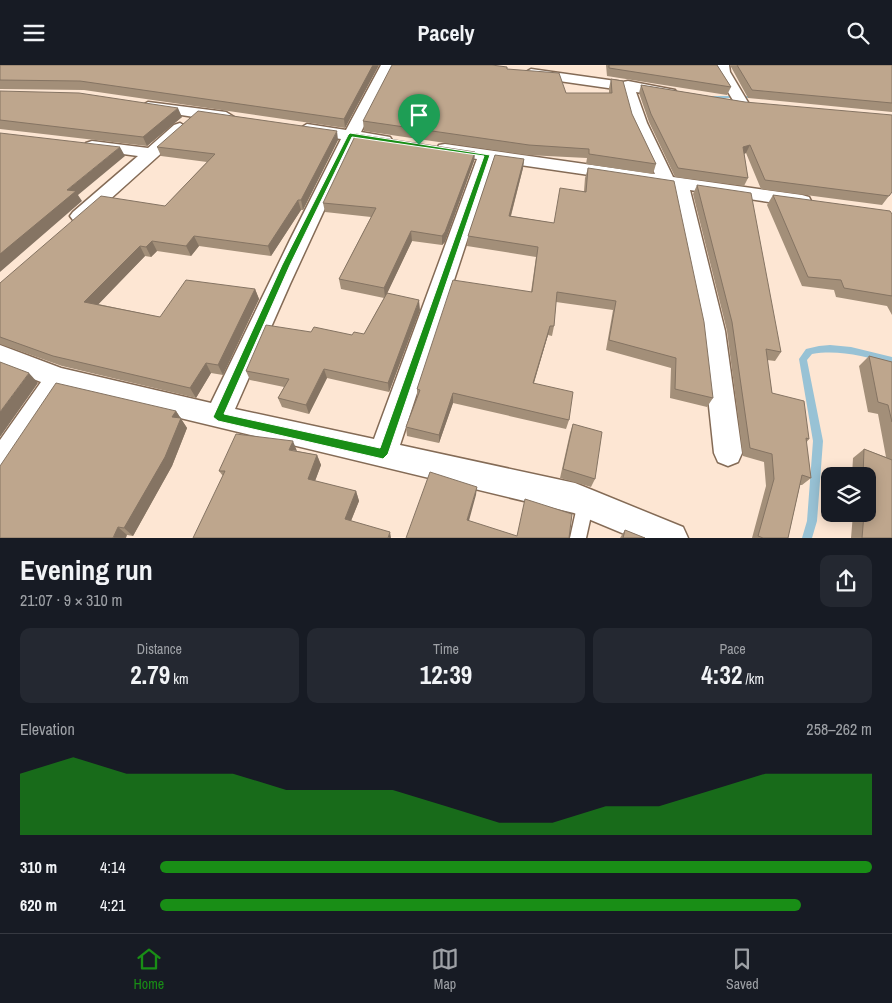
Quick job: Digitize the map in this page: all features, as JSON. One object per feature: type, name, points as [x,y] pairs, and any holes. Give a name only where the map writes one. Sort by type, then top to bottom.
[{"type":"street","points":[[218,417],[286,265],[350,135],[388,65]]},
{"type":"street","points":[[722,65],[739,98]]},
{"type":"street","points":[[515,71],[628,85],[689,96]]},
{"type":"street","points":[[628,85],[629,96],[642,129],[662,168],[674,184],[714,331],[728,453]]},
{"type":"street","points":[[725,102],[739,98],[760,106]]},
{"type":"street","points":[[135,104],[246,120]]},
{"type":"street","points":[[65,229],[198,113]]},
{"type":"street","points":[[293,127],[399,142]]},
{"type":"street","points":[[72,143],[151,153]]},
{"type":"street","points":[[428,147],[814,203]]},
{"type":"street","points":[[383,454],[487,155]]},
{"type":"street","points":[[0,355],[58,378],[218,417],[575,498],[672,538]]},
{"type":"street","points":[[0,464],[58,378]]},
{"type":"lane","points":[[578,538],[586,502]]},
{"type":"building","points":[[0,65],[373,65],[344,119],[80,81],[0,80]]},
{"type":"building","points":[[392,65],[492,65],[507,67],[507,69],[559,73],[566,93],[612,93],[611,79],[623,81],[632,114],[656,164],[589,154],[589,149],[529,145],[363,121]]},
{"type":"building","points":[[609,65],[717,65],[731,87],[609,68]]},
{"type":"building","points":[[737,65],[892,65],[892,103],[752,90]]},
{"type":"building","points":[[641,85],[745,102],[892,115],[892,192],[889,196],[765,180],[750,145],[743,147],[748,178],[678,168],[651,114]]},
{"type":"building","points":[[0,91],[79,93],[178,108],[143,137],[0,120]]},
{"type":"building","points":[[198,111],[337,131],[301,200],[298,200],[268,246],[194,236],[186,246],[152,241],[146,247],[140,246],[84,302],[160,317],[186,280],[255,289],[218,365],[206,363],[190,388],[53,356],[0,337],[0,283],[101,196],[165,206],[215,154],[157,147]]},
{"type":"building","points":[[0,133],[120,147],[67,190],[76,191],[0,254]]},
{"type":"building","points":[[356,134],[475,152],[445,232],[442,236],[411,231],[384,288],[339,279],[376,208],[323,203]]},
{"type":"building","points":[[495,155],[524,159],[509,216],[554,223],[560,188],[586,192],[588,168],[674,181],[704,322],[713,398],[675,389],[676,358],[609,340],[616,301],[557,292],[554,326],[550,326],[533,383],[573,392],[569,420],[453,393],[439,435],[406,427],[420,390],[417,389],[453,280],[532,292],[538,247],[468,236]]},
{"type":"building","points":[[697,185],[751,193],[781,352],[766,349],[772,393],[804,401],[809,439],[806,438],[811,478],[802,475],[788,538],[763,538],[758,536],[774,479],[772,454],[750,448],[732,322]]},
{"type":"building","points":[[773,195],[890,211],[892,214],[892,296],[844,288],[841,280],[808,277]]},
{"type":"building","points":[[387,293],[419,300],[388,383],[324,369],[306,405],[278,398],[289,379],[246,371],[266,325],[311,332],[314,327],[352,335],[354,332],[364,334]]},
{"type":"building","points":[[869,356],[892,362],[892,422],[888,405],[878,402]]},
{"type":"building","points":[[0,362],[29,373],[0,412]]},
{"type":"building","points":[[56,383],[176,411],[172,417],[181,418],[165,457],[124,528],[118,527],[113,538],[0,538],[0,466]]},
{"type":"building","points":[[573,424],[602,432],[595,479],[563,469]]},
{"type":"building","points":[[236,434],[293,441],[289,450],[317,455],[308,479],[356,491],[345,519],[390,532],[388,538],[193,538],[225,471],[219,471]]},
{"type":"building","points":[[864,449],[892,460],[892,538],[862,538],[863,522],[876,522],[876,467],[863,467]]},
{"type":"building","points":[[430,472],[477,487],[467,520],[517,536],[525,499],[572,514],[569,538],[406,538]]},
{"type":"building","points":[[625,530],[645,538],[623,538]]},
{"type":"waterway","points":[[701,97],[756,97]]},
{"type":"waterway","points":[[807,538],[812,521],[818,441],[803,359],[809,351],[840,349],[892,360]]},
{"type":"route","points":[[350,135],[419,145],[487,155],[455,242],[383,454],[218,417],[286,265],[350,135]]}]
